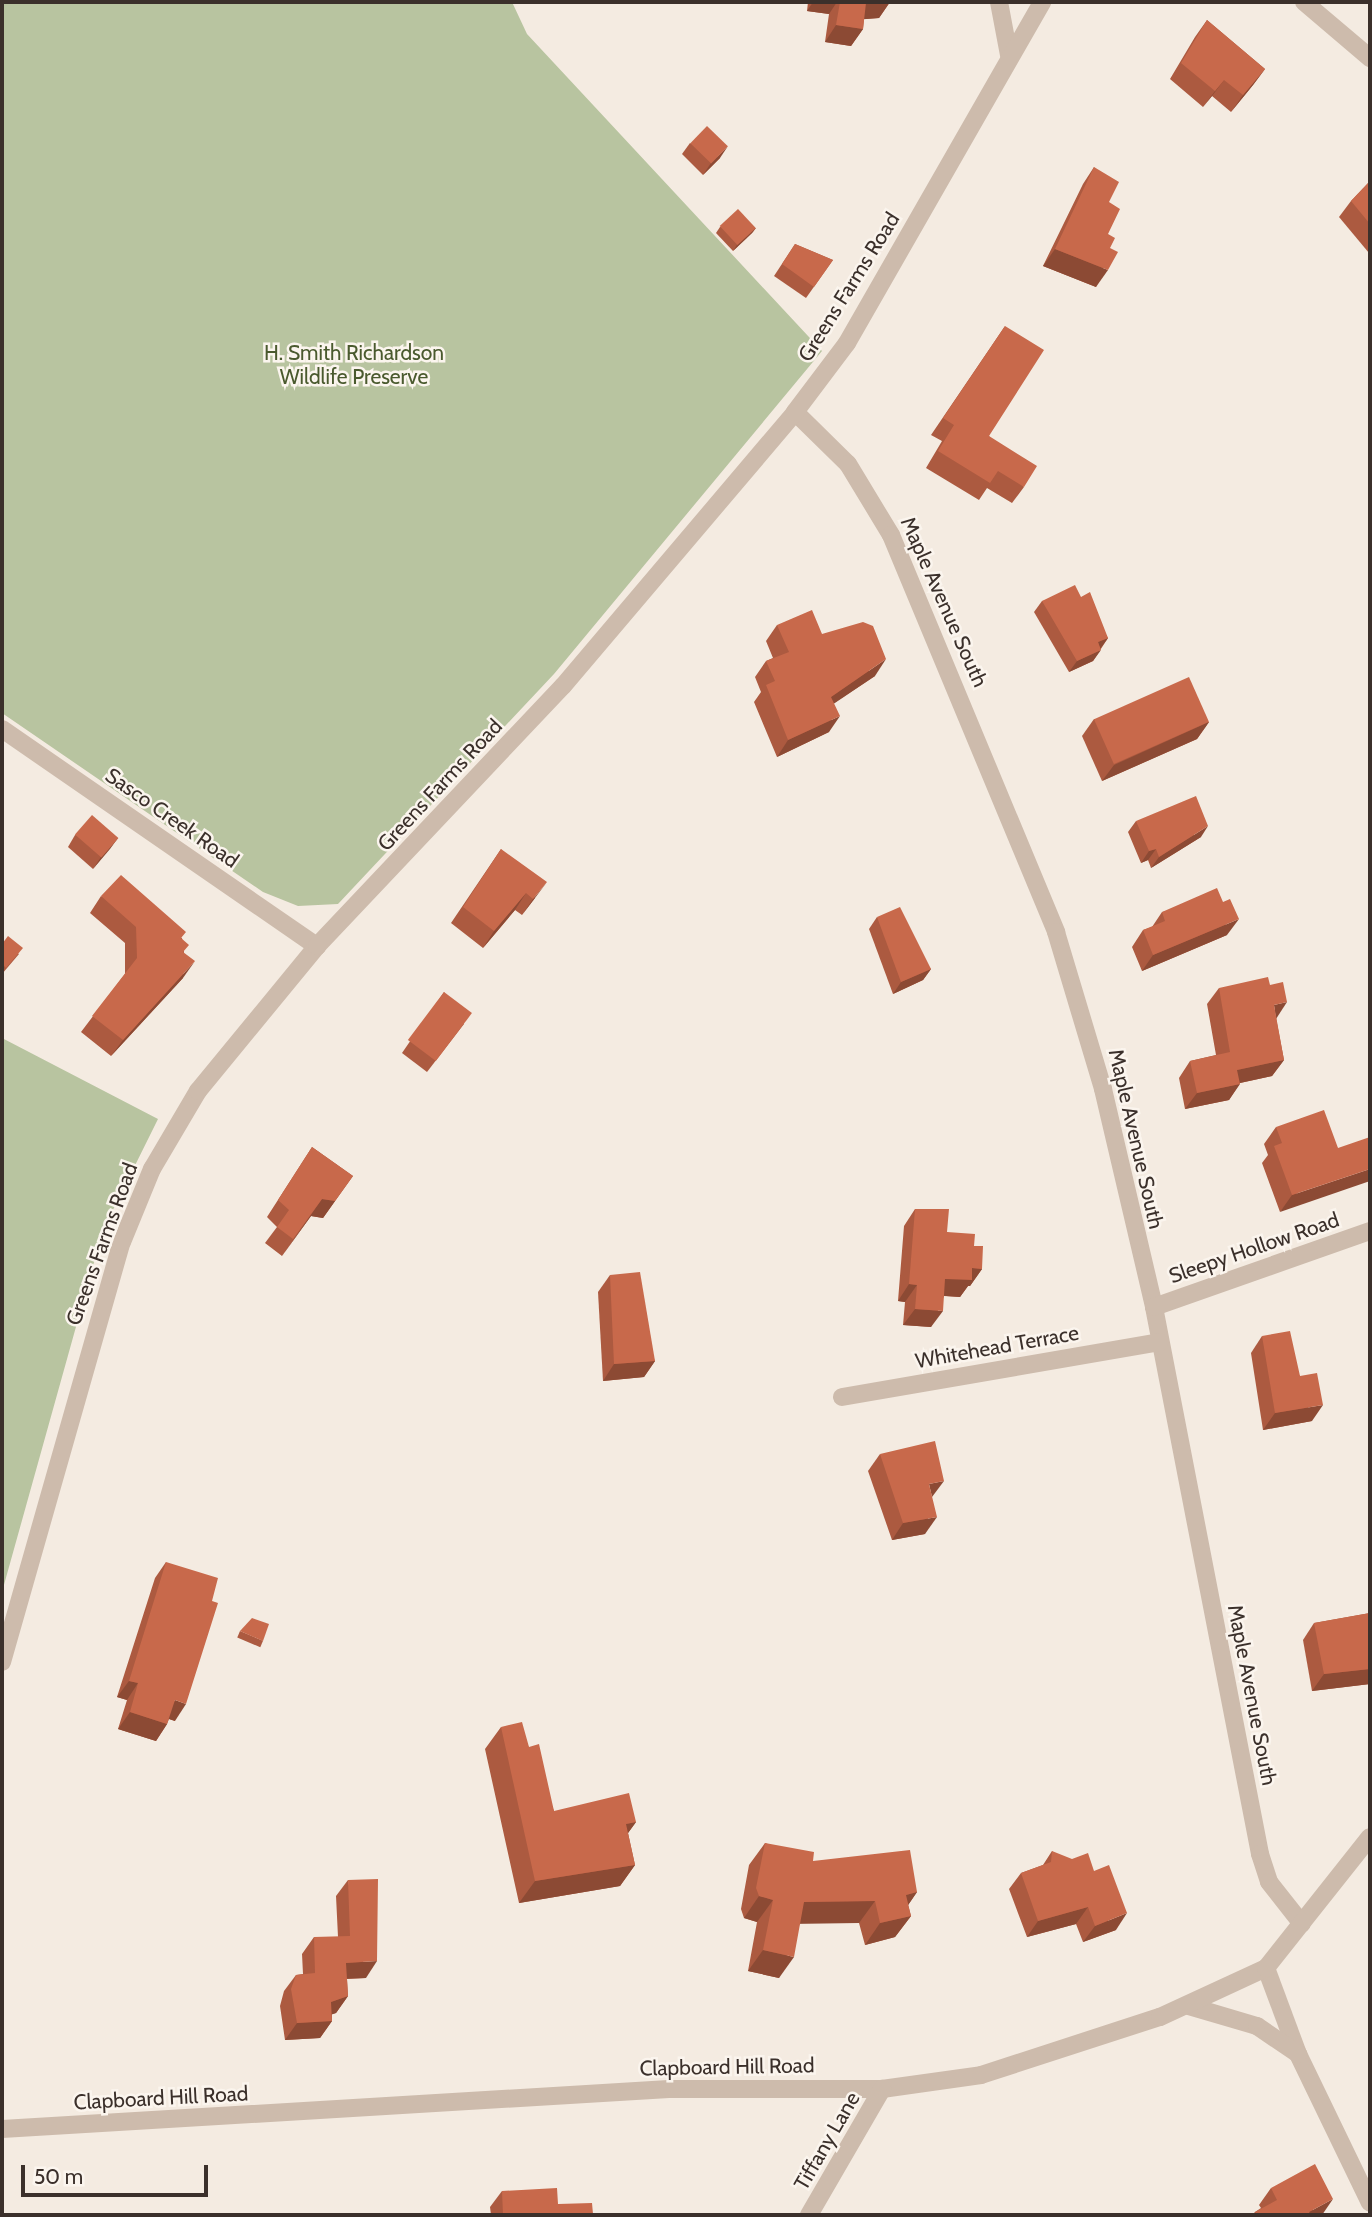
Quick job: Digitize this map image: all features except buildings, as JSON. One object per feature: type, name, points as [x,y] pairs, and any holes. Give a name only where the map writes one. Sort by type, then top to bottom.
[{"type":"street","points":[[999,2],[1009,55]]},
{"type":"street","name":"Greens Farms Road","points":[[2,1662],[89,1347],[152,1169],[198,1091],[317,946],[563,686],[795,411],[847,343],[1009,55],[1042,2]]},
{"type":"street","points":[[1304,2],[1370,58]]},
{"type":"street","name":"Maple Avenue South","points":[[795,411],[870,495],[1026,855],[1093,1056],[1154,1307],[1260,1854],[1269,1882],[1302,1924]]},
{"type":"street","name":"Sasco Creek Road","points":[[2,729],[317,946]]},
{"type":"street","name":"Sleepy Hollow Road","points":[[1154,1307],[1370,1231]]},
{"type":"street","name":"Whitehead Terrace","points":[[842,1396],[1159,1342]]},
{"type":"street","name":"Clapboard Hill Road","points":[[2,2129],[669,2089],[882,2089],[981,2075],[1189,2006],[1266,1968],[1370,1837]]},
{"type":"street","points":[[1266,1968],[1298,2054],[1370,2203]]},
{"type":"street","points":[[1189,2006],[1257,2026],[1298,2054]]},
{"type":"street","name":"Tiffany Lane","points":[[809,2215],[882,2089]]},
{"type":"green space","name":"H. Smith Richardson Wildlife Preserve","points":[[2,2],[512,2],[527,34],[822,351],[554,674],[338,904],[298,906],[263,892],[2,713]]},
{"type":"green space","points":[[2,1038],[158,1119],[103,1230],[2,1592]]}]
